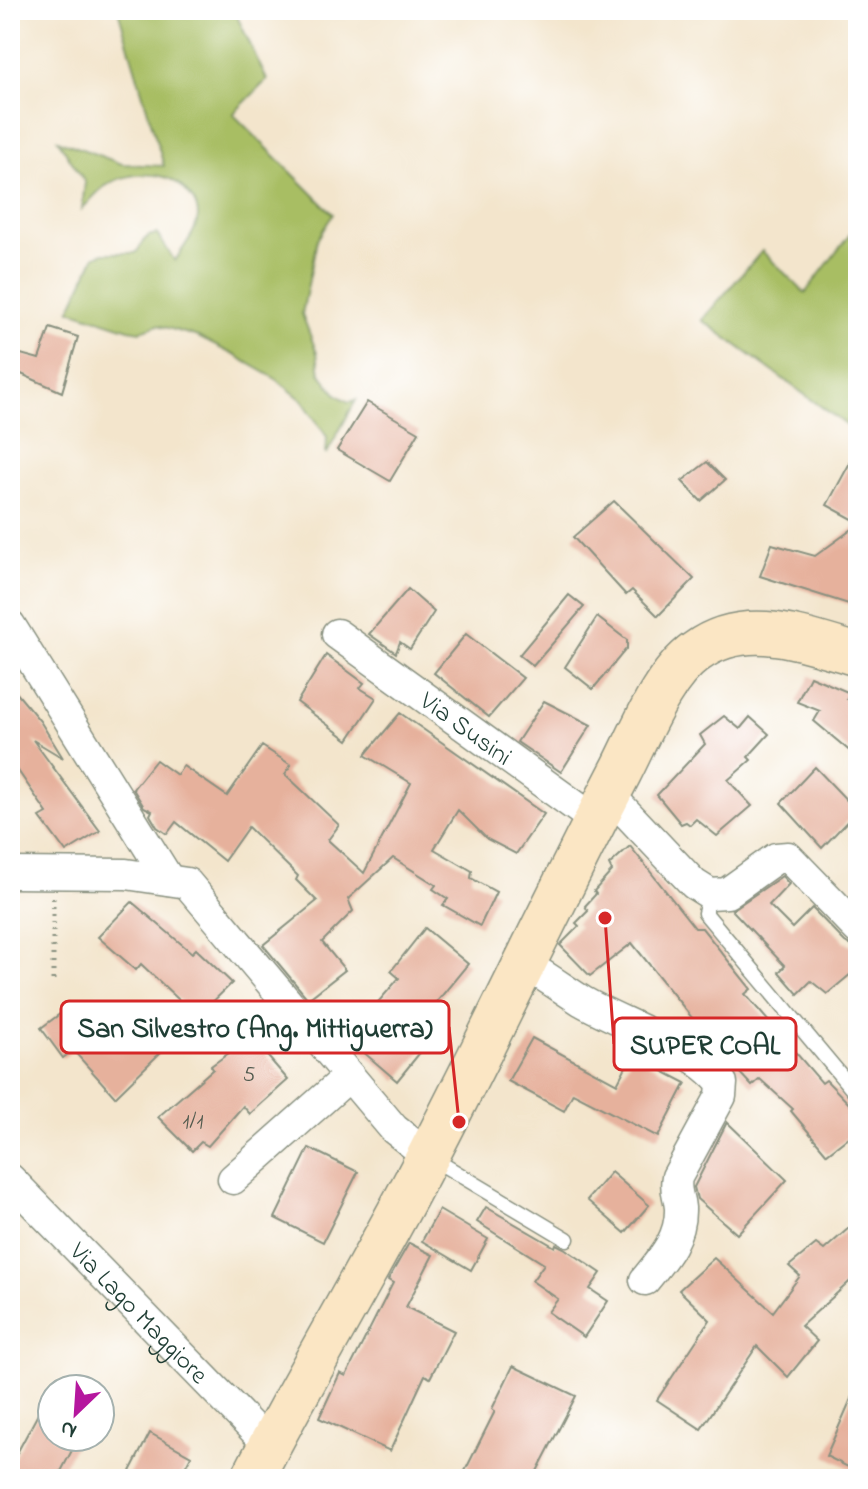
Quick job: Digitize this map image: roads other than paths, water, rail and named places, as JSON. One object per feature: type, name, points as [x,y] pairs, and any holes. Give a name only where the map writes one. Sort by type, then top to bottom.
[{"type":"street","points":[[10,625],[169,880]]},
{"type":"street","points":[[260,1462],[428,1156],[672,675],[687,659],[711,642],[757,631],[858,655]]},
{"type":"street","name":"Via Susini","points":[[337,634],[601,810],[620,806],[694,884],[710,894]]},
{"type":"street","points":[[710,894],[727,893],[776,858],[788,857],[858,929]]},
{"type":"street","points":[[10,873],[126,874],[187,883],[394,1129],[428,1156]]},
{"type":"street","points":[[524,964],[583,1001],[653,1035],[713,1071],[722,1083],[721,1096],[677,1177],[674,1189],[680,1207],[671,1247],[645,1280]]},
{"type":"street","points":[[233,1179],[349,1076]]},
{"type":"street","name":"Via Lago Maggiore","points":[[10,1179],[260,1462]]},
{"type":"lane","points":[[710,894],[705,913],[858,1096]]},
{"type":"lane","points":[[428,1156],[567,1239]]},
{"type":"place","name":"SUPER COAL","points":[[605,918]]},
{"type":"place","name":"San Silvestro (Ang. Mittiguerra)","points":[[459,1122]]}]
